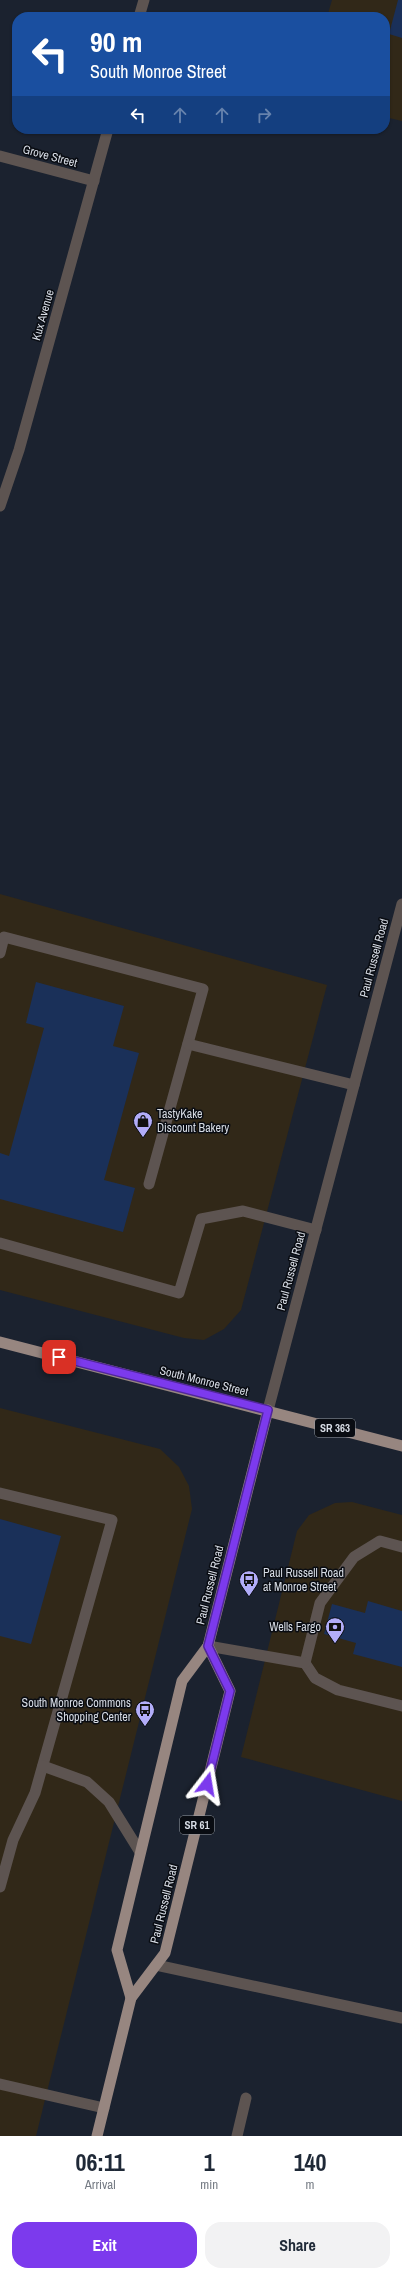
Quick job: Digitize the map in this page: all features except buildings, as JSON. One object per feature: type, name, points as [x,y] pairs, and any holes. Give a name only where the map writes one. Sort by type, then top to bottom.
[{"type":"main road","name":"South Monroe Street","points":[[0,1342],[268,1410],[402,1446]]},
{"type":"main road","name":"Paul Russell Road","points":[[131,1998],[117,1950],[182,1681],[208,1646],[268,1410]]},
{"type":"main road","name":"Paul Russell Road","points":[[97,2136],[131,1998],[165,1953],[230,1691],[208,1646]]},
{"type":"street","points":[[140,12],[144,0]]},
{"type":"street","name":"Kux Avenue","points":[[0,506],[19,450],[107,134]]},
{"type":"street","name":"Grove Street","points":[[0,156],[94,181]]},
{"type":"street","name":"Paul Russell Road","points":[[268,1410],[402,904]]},
{"type":"street","points":[[0,953],[4,937],[203,989],[149,1184]]},
{"type":"street","points":[[188,1044],[354,1085]]},
{"type":"street","points":[[0,1243],[179,1292],[201,1219],[243,1211],[316,1230]]},
{"type":"street","points":[[0,1493],[112,1520],[35,1793],[13,1840],[0,1887]]},
{"type":"street","points":[[305,1663],[320,1603],[354,1557],[380,1541],[402,1547]]},
{"type":"street","points":[[208,1646],[305,1663],[315,1678],[338,1690],[402,1706]]},
{"type":"street","points":[[43,1766],[87,1782],[109,1802],[140,1852]]},
{"type":"street","points":[[156,1965],[402,2018]]},
{"type":"street","points":[[0,2084],[104,2108]]},
{"type":"street","points":[[237,2136],[246,2098]]},
{"type":"shaded area","points":[[332,0],[402,0],[402,121],[390,118],[390,12],[328,12]]},
{"type":"shaded area","name":"TastyKake Discount Bakery","points":[[0,894],[327,985],[241,1310],[224,1329],[204,1340],[184,1338],[0,1290]]},
{"type":"shaded area","points":[[0,1408],[160,1449],[179,1467],[189,1486],[192,1509],[36,2136],[0,2136]]},
{"type":"shaded area","name":"Wells Fargo","points":[[352,1502],[402,1515],[402,1801],[241,1757],[297,1531],[309,1515],[335,1503]]},
{"type":"place","name":"TastyKake Discount Bakery","points":[[143,1138]]},
{"type":"place","name":"Paul Russell Road at Monroe Street","points":[[249,1597]]},
{"type":"place","name":"Wells Fargo","points":[[335,1644]]},
{"type":"place","name":"South Monroe Commons Shopping Center","points":[[145,1727]]},
{"type":"route","points":[[59,1357],[268,1410],[208,1646],[230,1691],[207,1784]]}]
